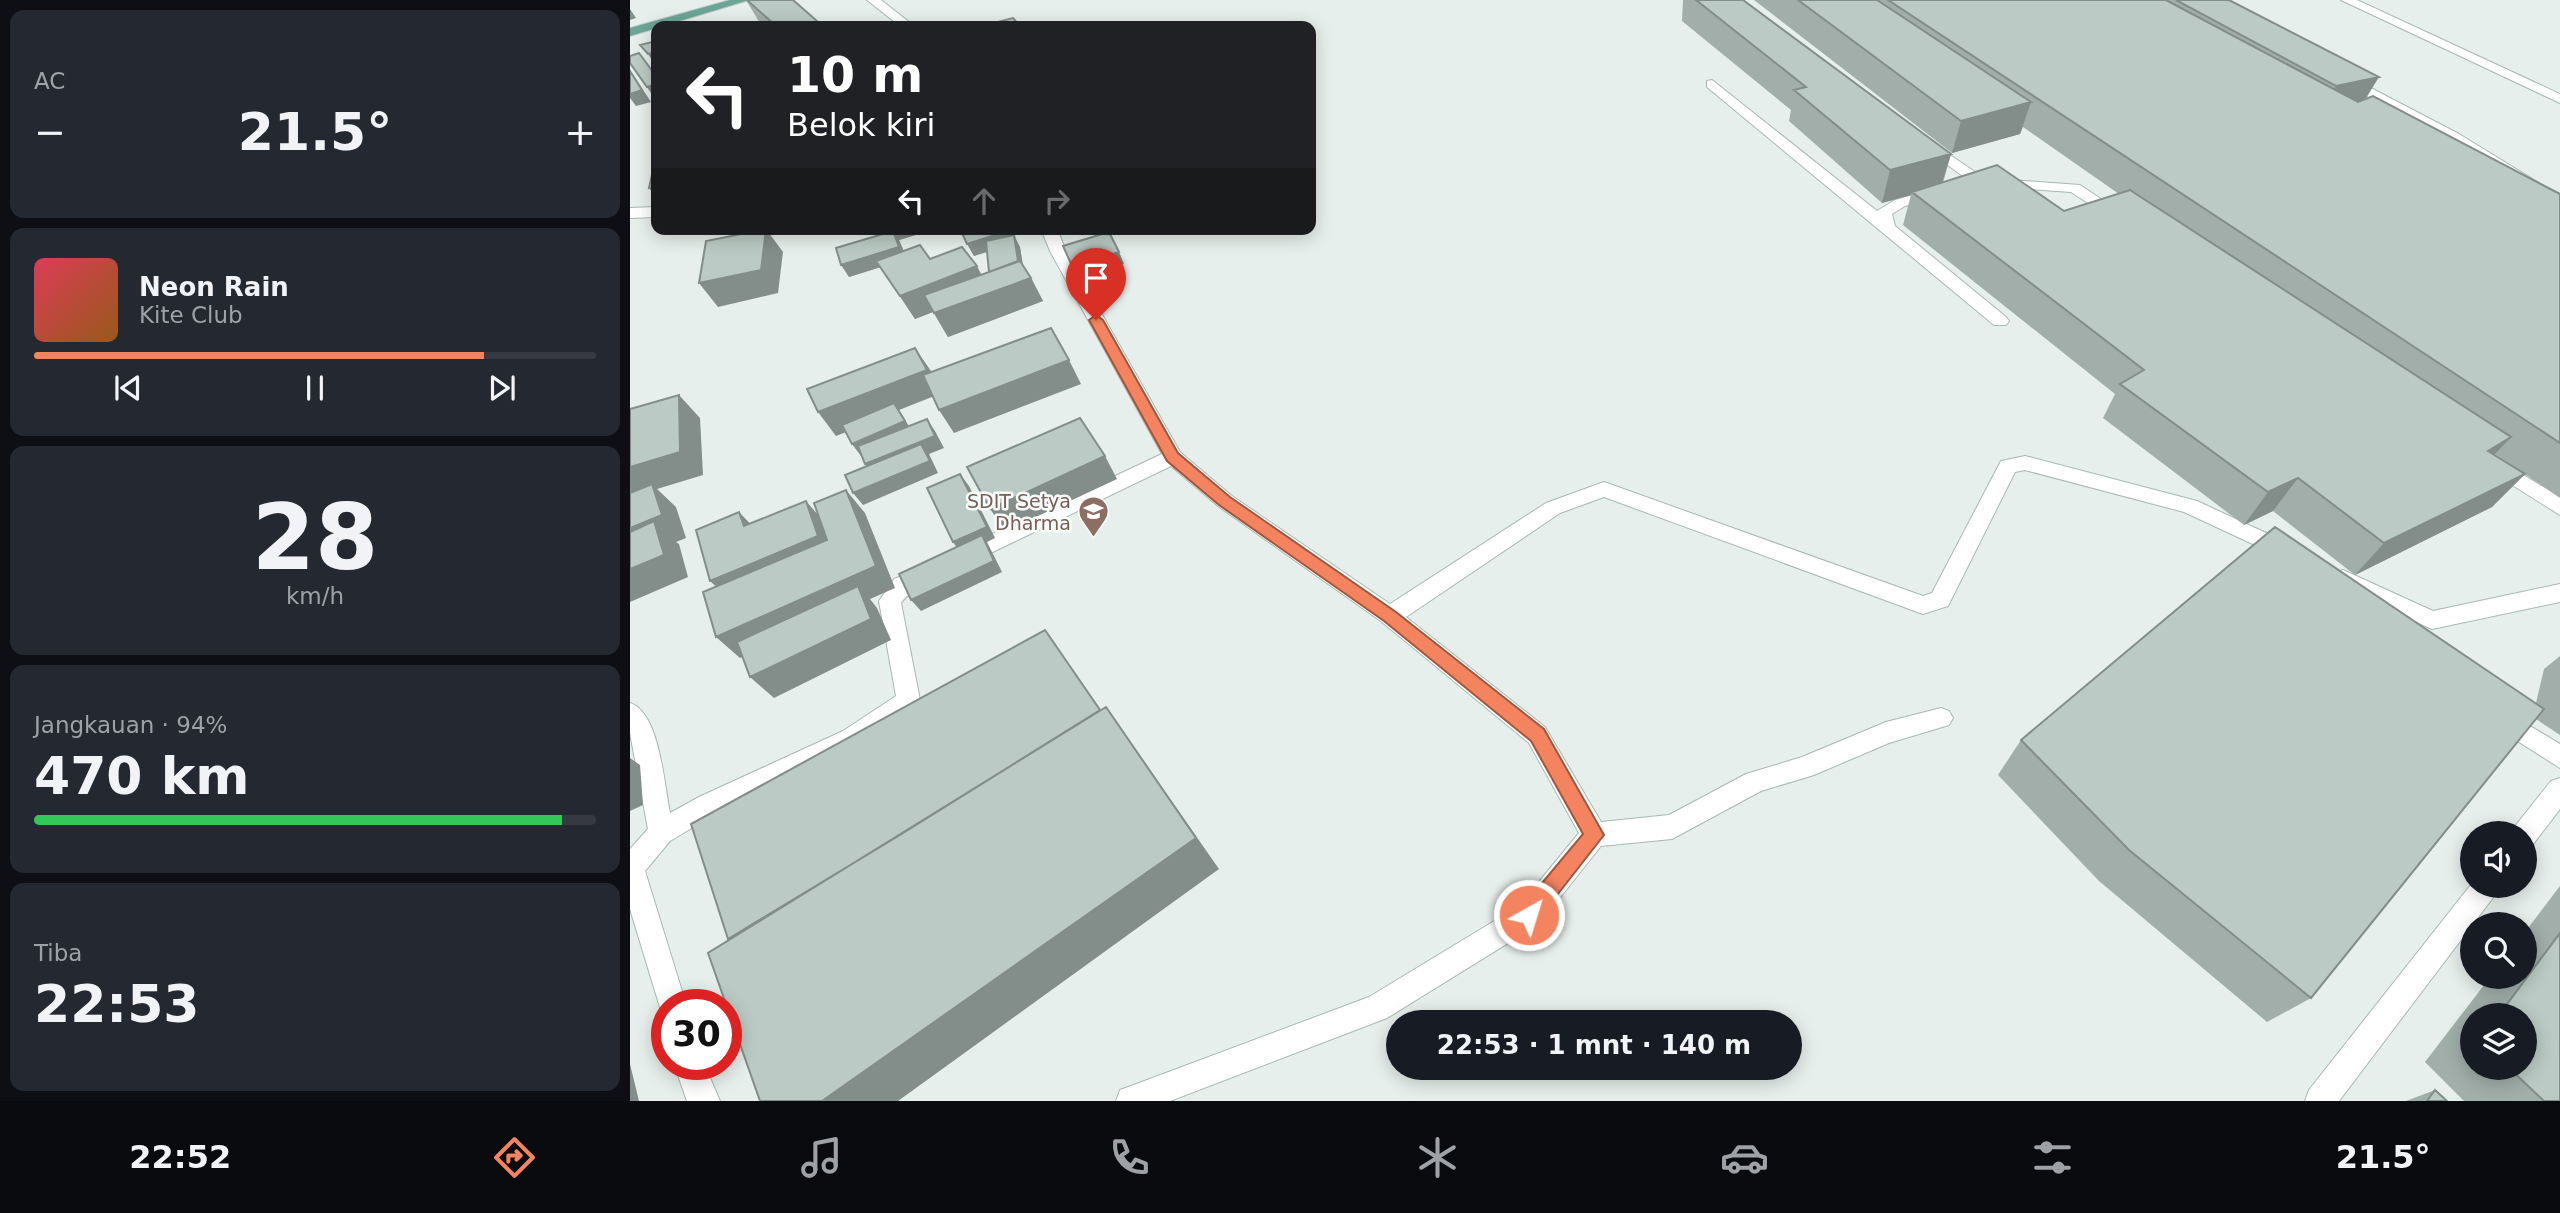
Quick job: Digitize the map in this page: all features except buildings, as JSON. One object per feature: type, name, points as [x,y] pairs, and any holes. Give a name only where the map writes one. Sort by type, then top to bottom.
[{"type":"main road","points":[[669,21],[743,0]]},
{"type":"main road","points":[[630,32],[651,26]]},
{"type":"street","points":[[873,0],[901,21]]},
{"type":"street","points":[[2347,0],[2560,99]]},
{"type":"street","points":[[2332,72],[2429,121],[2508,167],[2560,203]]},
{"type":"street","points":[[1712,84],[2000,321]]},
{"type":"street","points":[[1915,134],[1980,182]]},
{"type":"street","points":[[1888,228],[1884,212],[1891,206],[1980,182],[2075,188],[2133,226]]},
{"type":"street","points":[[630,213],[651,212]]},
{"type":"street","points":[[1051,235],[1173,457],[1225,501],[1390,616],[1537,735],[1594,835]]},
{"type":"street","points":[[2479,454],[2560,507]]},
{"type":"street","points":[[667,989],[631,868],[661,832],[708,805],[852,739],[908,700],[890,601],[902,585],[1173,457]]},
{"type":"street","points":[[1390,616],[1553,508],[1604,489],[1923,605],[1940,600],[2008,466],[2025,463],[2190,506],[2299,558]]},
{"type":"street","points":[[2323,569],[2432,620],[2560,593]]},
{"type":"street","points":[[2479,704],[2560,757]]},
{"type":"street","points":[[630,713],[641,728],[661,832]]},
{"type":"street","points":[[1131,1101],[1377,1008],[1529,915],[1594,835],[1672,827],[1755,782],[1805,767],[1886,733],[1941,718]]},
{"type":"street","points":[[2535,821],[2560,789]]},
{"type":"street","points":[[2320,1101],[2477,898]]},
{"type":"street","points":[[694,1080],[705,1101]]},
{"type":"place","name":"SDIT Setya Dharma","points":[[1094,539]]},
{"type":"route","points":[[1096,320],[1173,457],[1225,501],[1390,616],[1537,735],[1594,835],[1529,915]]}]
